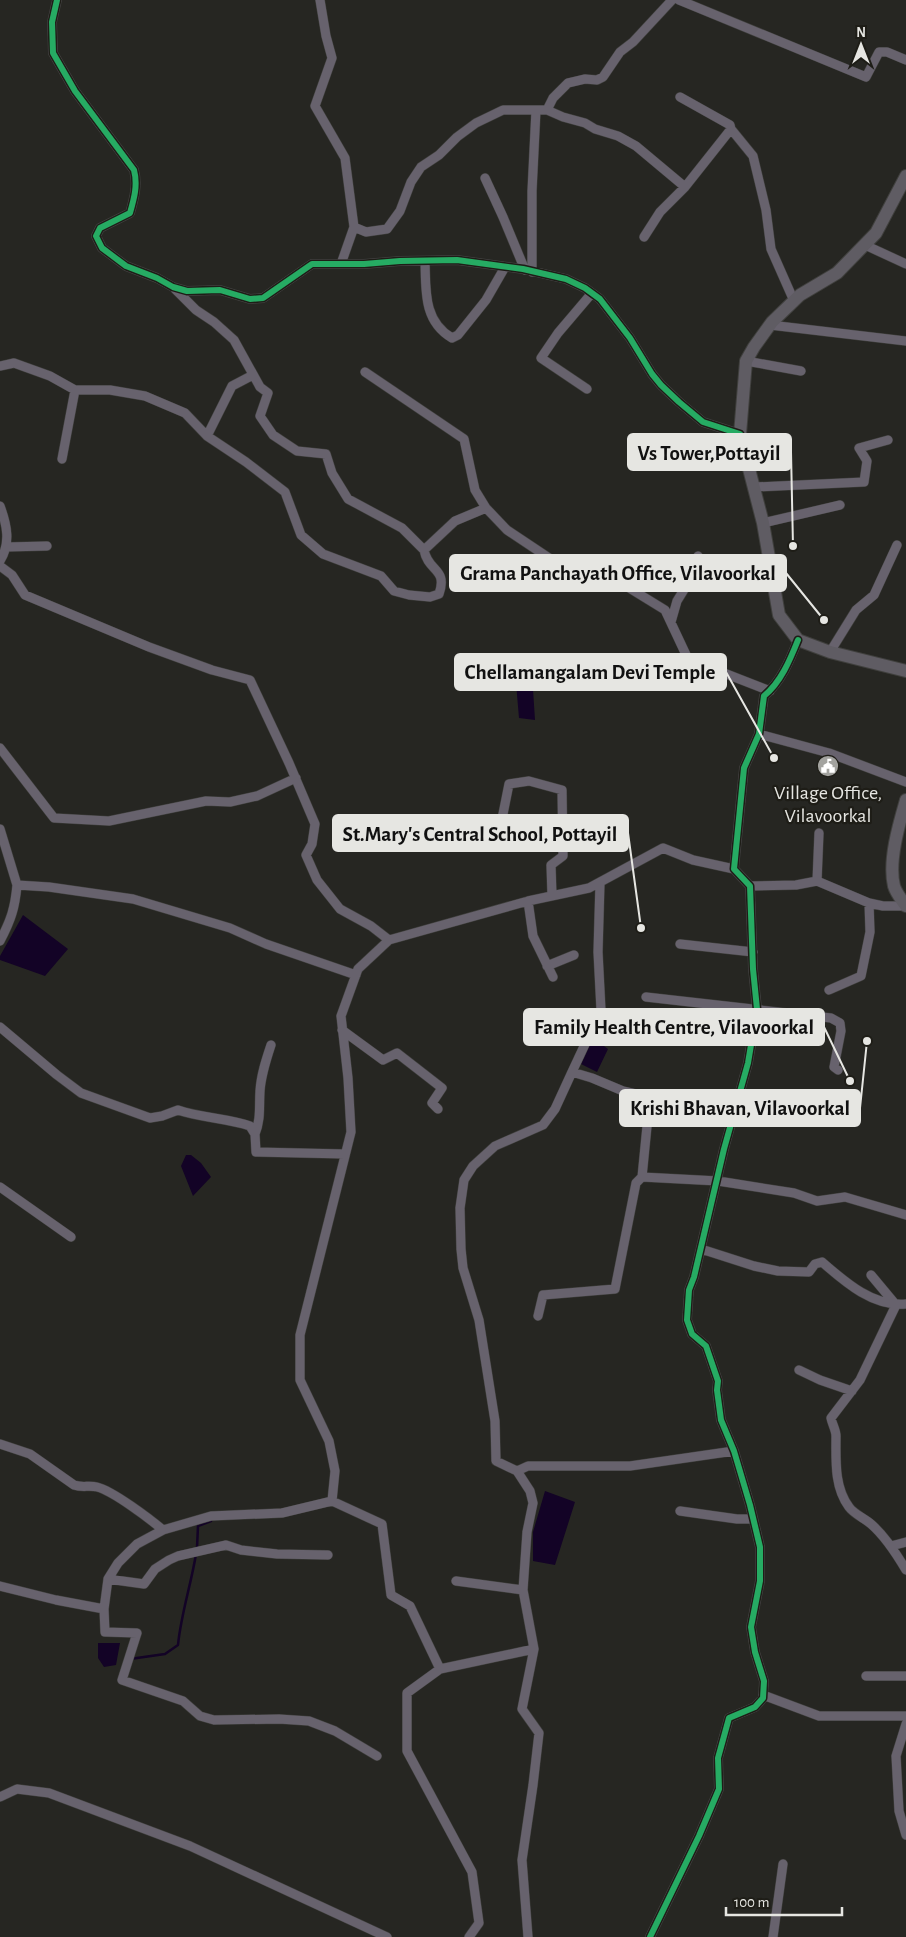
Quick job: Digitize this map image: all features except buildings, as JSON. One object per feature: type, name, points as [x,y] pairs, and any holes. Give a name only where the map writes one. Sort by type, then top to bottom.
[{"type":"street","points":[[57,0],[52,22],[53,53],[75,91],[134,170],[136,177],[135,194],[130,213],[100,228],[96,236],[102,248],[126,266],[157,278],[173,287],[187,291],[220,290],[250,299],[263,298],[312,264],[457,260],[529,271],[566,279],[600,299],[618,322],[661,386],[703,422],[740,434]]},
{"type":"street","points":[[320,0],[332,58],[315,106],[345,158],[354,228],[341,264]]},
{"type":"street","points":[[546,110],[553,98],[568,83],[585,79],[597,80],[603,77],[620,52],[633,42],[672,0]]},
{"type":"street","points":[[680,0],[866,77],[879,52],[887,52],[906,60]]},
{"type":"street","points":[[680,97],[730,125],[731,129],[753,156],[766,210],[771,249],[794,301]]},
{"type":"street","points":[[354,228],[366,232],[387,229],[400,211],[411,182],[421,167],[439,155],[476,123],[502,110],[546,110],[618,136],[636,146],[685,187]]},
{"type":"street","points":[[529,271],[536,110]]},
{"type":"street","points":[[644,237],[660,212],[685,187],[731,129]]},
{"type":"street","points":[[906,176],[876,233],[837,273],[800,295],[770,325],[746,361],[740,434],[763,522],[779,615],[798,640],[830,652],[906,671]]},
{"type":"street","points":[[485,178],[529,271]]},
{"type":"street","points":[[865,245],[906,264]]},
{"type":"street","points":[[425,261],[427,307],[444,333],[452,338],[458,335],[486,300],[505,267]]},
{"type":"street","points":[[0,366],[14,364],[50,376],[76,390],[110,390],[145,396],[185,413],[207,436],[246,462],[285,492],[301,535],[323,554],[381,576],[394,591],[409,596],[430,597],[439,594],[443,583],[440,575],[425,556],[424,550],[402,528],[348,499],[332,473],[326,454],[297,451],[273,435],[260,416],[268,393],[260,387],[234,340],[214,322],[196,310],[173,287]]},
{"type":"street","points":[[587,389],[541,358],[558,333],[592,293]]},
{"type":"street","points":[[770,325],[906,341]]},
{"type":"street","points":[[746,361],[801,371]]},
{"type":"street","points":[[364,372],[464,439],[475,490],[486,508],[507,530],[570,572],[626,586],[665,610],[688,659],[770,691]]},
{"type":"street","points":[[207,436],[232,386],[253,375]]},
{"type":"street","points":[[62,459],[76,390]]},
{"type":"street","points":[[754,488],[864,482],[868,462],[859,448],[888,440]]},
{"type":"street","points":[[763,522],[840,505]]},
{"type":"street","points":[[0,506],[6,524],[6,547],[0,561]]},
{"type":"street","points":[[424,550],[455,521],[486,508]]},
{"type":"street","points":[[830,652],[856,610],[874,595],[897,545]]},
{"type":"street","points":[[6,547],[47,546]]},
{"type":"street","points":[[698,556],[706,573],[714,578],[751,577]]},
{"type":"street","points":[[0,566],[12,575],[25,594],[150,647],[212,670],[250,680],[296,778],[315,824],[312,844],[306,856],[317,880],[340,909],[390,940]]},
{"type":"street","points":[[671,622],[677,601],[690,580],[706,573]]},
{"type":"street","points":[[734,869],[738,811],[744,768],[759,734],[764,696],[770,691],[786,668],[798,640]]},
{"type":"street","points":[[759,734],[829,753],[906,782]]},
{"type":"street","points":[[0,748],[54,818],[109,821],[198,803],[230,802],[257,796],[296,778]]},
{"type":"street","points":[[501,824],[508,784],[529,781],[562,790],[562,856],[551,865],[552,896]]},
{"type":"street","points":[[906,800],[900,819],[892,867],[895,887],[906,906]]},
{"type":"street","points":[[0,829],[17,885],[16,905],[12,920],[0,941]]},
{"type":"street","points":[[817,880],[819,833]]},
{"type":"street","points":[[332,1501],[335,1471],[329,1441],[300,1380],[300,1335],[351,1132],[348,1078],[341,1016],[358,969],[390,940],[528,901],[589,888],[663,848],[693,860],[734,869],[750,886],[752,952],[757,1009],[748,1063],[689,1290],[687,1320],[692,1334],[706,1346],[713,1364],[718,1381],[717,1390],[721,1420],[734,1451],[760,1547],[760,1581],[751,1627],[764,1681],[763,1696],[755,1707],[729,1718],[718,1758],[719,1789],[699,1836],[650,1937]]},
{"type":"street","points":[[750,886],[796,885],[817,880],[869,903],[883,906],[906,906]]},
{"type":"street","points":[[528,1937],[522,1860],[534,1786],[539,1733],[522,1710],[534,1649],[523,1590],[527,1532],[533,1504],[530,1491],[517,1471],[496,1460],[495,1421],[479,1320],[464,1268],[461,1249],[460,1208],[464,1180],[473,1166],[495,1146],[543,1125],[555,1109],[601,1010],[598,952],[600,883]]},
{"type":"street","points":[[17,885],[49,887],[133,898],[230,928],[266,944],[356,975]]},
{"type":"street","points":[[528,901],[533,936],[553,977]]},
{"type":"street","points":[[829,990],[861,976],[870,932],[869,903]]},
{"type":"street","points":[[680,944],[752,952]]},
{"type":"street","points":[[548,966],[574,955]]},
{"type":"street","points":[[646,997],[831,1018],[840,1023],[841,1032],[834,1067],[838,1070]]},
{"type":"street","points":[[0,1028],[81,1093],[150,1118],[178,1110],[194,1116],[239,1122],[250,1126],[254,1134],[256,1152],[345,1154]]},
{"type":"street","points":[[342,1030],[383,1060],[397,1053],[442,1088],[432,1103],[438,1109]]},
{"type":"street","points":[[254,1134],[260,1122],[262,1070],[271,1045]]},
{"type":"street","points":[[572,1072],[624,1091],[650,1096],[732,1123]]},
{"type":"street","points":[[642,1177],[650,1096]]},
{"type":"street","points":[[538,1316],[543,1295],[615,1289],[636,1182],[642,1177],[718,1181],[794,1193],[817,1201],[845,1197],[906,1215]]},
{"type":"street","points":[[0,1187],[71,1237]]},
{"type":"street","points":[[701,1249],[754,1266],[778,1271],[809,1272],[815,1264],[822,1262],[862,1293],[896,1305],[906,1304]]},
{"type":"street","points":[[871,1275],[896,1305]]},
{"type":"street","points":[[896,1305],[860,1380],[831,1418],[836,1434],[835,1455],[840,1489],[849,1508],[872,1525],[891,1546],[906,1570]]},
{"type":"street","points":[[800,1370],[820,1380],[852,1391]]},
{"type":"street","points":[[0,1444],[30,1454],[74,1485],[82,1488],[96,1486],[107,1491],[163,1530]]},
{"type":"street","points":[[517,1471],[528,1466],[630,1466],[734,1451]]},
{"type":"street","points":[[378,1756],[334,1731],[309,1722],[279,1719],[214,1720],[200,1716],[183,1701],[122,1680],[137,1633],[105,1632],[104,1609],[108,1579],[118,1563],[137,1544],[163,1530],[210,1516],[282,1513],[332,1501],[382,1524],[391,1595],[410,1606],[440,1669]]},
{"type":"street","points":[[680,1511],[737,1519],[753,1518]]},
{"type":"street","points":[[891,1546],[906,1542]]},
{"type":"street","points":[[108,1579],[144,1584],[155,1569],[178,1556],[226,1545],[241,1550],[277,1554],[328,1555]]},
{"type":"street","points":[[456,1581],[523,1590]]},
{"type":"street","points":[[0,1586],[104,1609]]},
{"type":"street","points":[[469,1937],[479,1923],[472,1872],[407,1751],[407,1693],[440,1669],[534,1649]]},
{"type":"street","points":[[866,1676],[906,1676]]},
{"type":"street","points":[[763,1696],[819,1716],[842,1718],[906,1716]]},
{"type":"street","points":[[906,1724],[896,1756],[899,1811],[906,1835]]},
{"type":"street","points":[[0,1797],[17,1789],[49,1793],[190,1846],[386,1937]]},
{"type":"street","points":[[774,1937],[783,1864]]},
{"type":"shaded area","points":[[515,671],[532,674],[535,720],[519,718]]},
{"type":"shaded area","points":[[23,915],[68,949],[45,976],[0,960],[0,956]]},
{"type":"shaded area","points":[[593,1038],[608,1049],[597,1072],[579,1063]]},
{"type":"shaded area","points":[[186,1155],[191,1155],[201,1163],[211,1177],[193,1196],[181,1166]]},
{"type":"shaded area","points":[[545,1491],[575,1502],[555,1565],[533,1561],[533,1532]]},
{"type":"shaded area","points":[[98,1643],[120,1643],[116,1665],[104,1667],[98,1658]]},
{"type":"waterway","points":[[197,1548],[198,1526],[211,1521]]},
{"type":"waterway","points":[[130,1659],[165,1654],[178,1645],[181,1622],[196,1554]]},
{"type":"cycle path","points":[[57,0],[52,22],[53,53],[75,91],[134,170],[136,187],[130,213],[100,228],[96,236],[102,248],[126,266],[157,278],[173,287],[187,291],[220,290],[250,299],[263,298],[312,264],[457,260],[523,269],[566,279],[585,288],[600,299],[630,338],[652,374],[679,402],[703,422],[740,434]]},
{"type":"cycle path","points":[[650,1937],[699,1836],[719,1789],[718,1758],[729,1718],[755,1707],[763,1698],[764,1681],[755,1652],[751,1627],[760,1581],[760,1547],[734,1451],[721,1420],[717,1390],[718,1381],[706,1346],[692,1334],[687,1320],[689,1290],[694,1277],[724,1149],[748,1063],[757,1009],[753,969],[750,886],[734,869],[744,768],[759,734],[764,696],[780,677],[798,640]]},
{"type":"place","name":"Vs Tower,Pottayil","points":[[793,546]]},
{"type":"place","name":"Grama Panchayath Office, Vilavoorkal","points":[[824,620]]},
{"type":"place","name":"Chellamangalam Devi Temple","points":[[774,758]]},
{"type":"place","name":"Village Office, Vilavoorkal","points":[[828,766]]},
{"type":"place","name":"St.Mary's Central School, Pottayil","points":[[641,928]]},
{"type":"place","name":"Krishi Bhavan, Vilavoorkal","points":[[867,1041]]},
{"type":"place","name":"Family Health Centre, Vilavoorkal","points":[[850,1081]]}]
